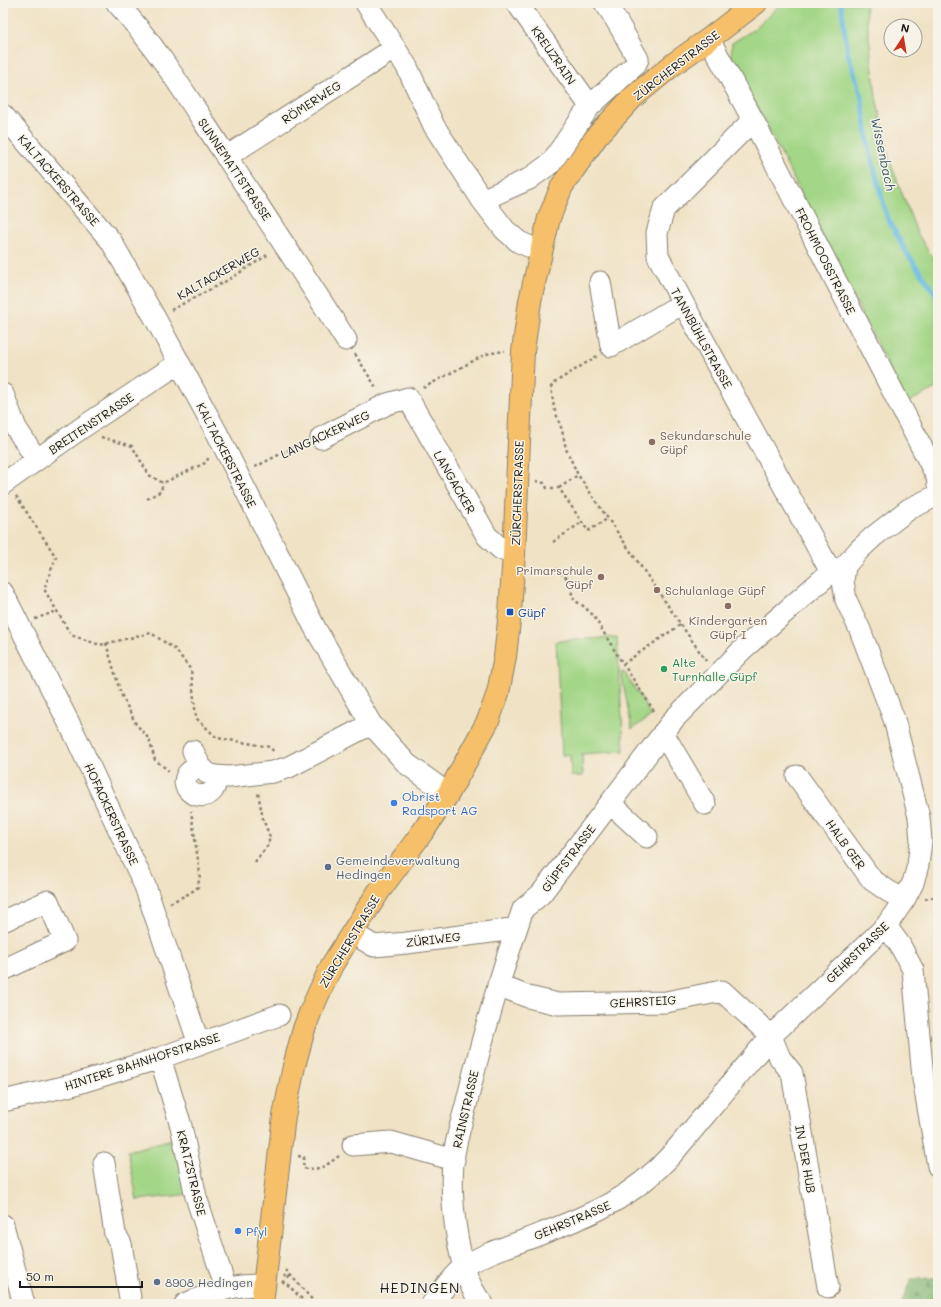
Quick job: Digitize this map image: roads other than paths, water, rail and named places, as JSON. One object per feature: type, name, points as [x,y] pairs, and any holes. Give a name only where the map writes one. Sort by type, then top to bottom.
[{"type":"main road","name":"ZÜRCHERSTRASSE","points":[[267,1289],[284,1116],[294,1066],[304,1029],[316,997],[332,965],[379,890],[424,830],[448,794],[488,721],[498,693],[505,657],[510,612],[523,351],[530,301],[540,251],[549,218],[562,186],[596,136],[632,98],[756,3]]},
{"type":"street","name":"SUNNEMATTSTRASSE","points":[[117,3],[160,56],[285,244],[346,340]]},
{"type":"street","points":[[366,3],[407,67],[434,126],[482,200],[505,230],[519,242],[540,251]]},
{"type":"street","name":"KREUZRAIN","points":[[517,3],[590,106]]},
{"type":"street","points":[[482,200],[529,179],[551,163],[590,106],[636,65],[638,59],[617,19],[605,3]]},
{"type":"street","name":"FROHMOOSSTRASSE","points":[[709,39],[753,120],[938,483]]},
{"type":"street","name":"RÖMERWEG","points":[[226,157],[395,48]]},
{"type":"street","name":"KALTACKERSTRASSE","points":[[3,115],[111,241],[217,433],[314,628],[371,724],[407,764],[448,794]]},
{"type":"street","name":"TANNBÜHLSTRASSE","points":[[753,120],[664,209],[657,233],[658,256],[683,303],[838,569]]},
{"type":"street","points":[[600,282],[611,346],[683,303]]},
{"type":"street","name":"BREITENSTRASSE","points":[[9,489],[37,460],[80,429],[179,363]]},
{"type":"street","points":[[3,394],[16,428],[37,460]]},
{"type":"street","name":"LANGACKER","points":[[408,398],[487,536],[501,549],[514,554]]},
{"type":"street","name":"LANGACKERWEG","points":[[321,438],[387,404],[408,398]]},
{"type":"street","points":[[838,569],[873,537],[909,510],[938,483]]},
{"type":"street","name":"GÜPFSTRASSE","points":[[516,916],[541,894],[674,719],[744,648],[838,569]]},
{"type":"street","name":"GEHRSTRASSE","points":[[464,1267],[488,1254],[584,1218],[610,1205],[635,1189],[674,1152],[771,1036],[886,926],[904,900],[913,883],[918,865],[921,841],[919,817],[894,719],[860,630],[846,600],[843,581],[838,569]]},
{"type":"street","name":"HOFACKERSTRASSE","points":[[3,593],[76,736],[145,886],[199,1044]]},
{"type":"street","points":[[190,789],[205,796],[209,794],[215,786],[203,765],[229,777],[273,772],[289,767],[371,724]]},
{"type":"street","points":[[664,731],[705,804]]},
{"type":"street","name":"HALB GER","points":[[797,776],[872,880],[904,900]]},
{"type":"street","points":[[610,804],[647,836]]},
{"type":"street","points":[[3,921],[48,901],[65,941],[3,970]]},
{"type":"street","name":"ZÜRIWEG","points":[[352,933],[374,946],[407,943],[499,931],[516,916]]},
{"type":"street","name":"RAINSTRASSE","points":[[483,1304],[478,1299],[464,1267],[458,1243],[454,1215],[454,1160],[480,1047],[516,916]]},
{"type":"street","points":[[886,926],[900,945],[913,970],[923,1078],[938,1166]]},
{"type":"street","name":"GEHRSTEIG","points":[[498,985],[528,997],[558,1004],[666,1002],[722,991],[771,1036]]},
{"type":"street","name":"HINTERE BAHNHOFSTRASSE","points":[[3,1101],[72,1085],[160,1058],[279,1015]]},
{"type":"street","name":"IN DER HUB","points":[[771,1036],[780,1058],[792,1073],[828,1287]]},
{"type":"street","name":"KRATZSTRASSE","points":[[160,1058],[181,1126],[196,1197],[226,1288]]},
{"type":"street","points":[[353,1145],[391,1142],[454,1160]]},
{"type":"street","points":[[104,1163],[115,1234],[121,1244],[131,1304]]},
{"type":"street","points":[[3,1225],[24,1304]]},
{"type":"street","points":[[432,1304],[454,1276],[464,1267]]},
{"type":"street","points":[[185,1304],[226,1288],[254,1284],[267,1289]]},
{"type":"waterway","name":"Wissenbach","points":[[841,3],[848,54],[861,94],[869,148],[887,217],[906,252],[938,297]]},
{"type":"place","name":"Sekundarschule Güpf","points":[[652,442]]},
{"type":"place","name":"Primarschule Güpf","points":[[601,577]]},
{"type":"place","name":"Schulanlage Güpf","points":[[657,590]]},
{"type":"place","name":"Kindergarten Güpf I","points":[[728,606]]},
{"type":"place","name":"Güpf","points":[[510,612]]},
{"type":"place","name":"Alte Turnhalle Güpf","points":[[664,669]]},
{"type":"place","name":"Obrist Radsport AG","points":[[394,803]]},
{"type":"place","name":"Gemeindeverwaltung Hedingen","points":[[328,867]]},
{"type":"place","name":"Pfyl","points":[[238,1231]]},
{"type":"place","name":"8908 Hedingen","points":[[157,1282]]},
{"type":"district","name":"HEDINGEN","points":[[420,1287]]}]
